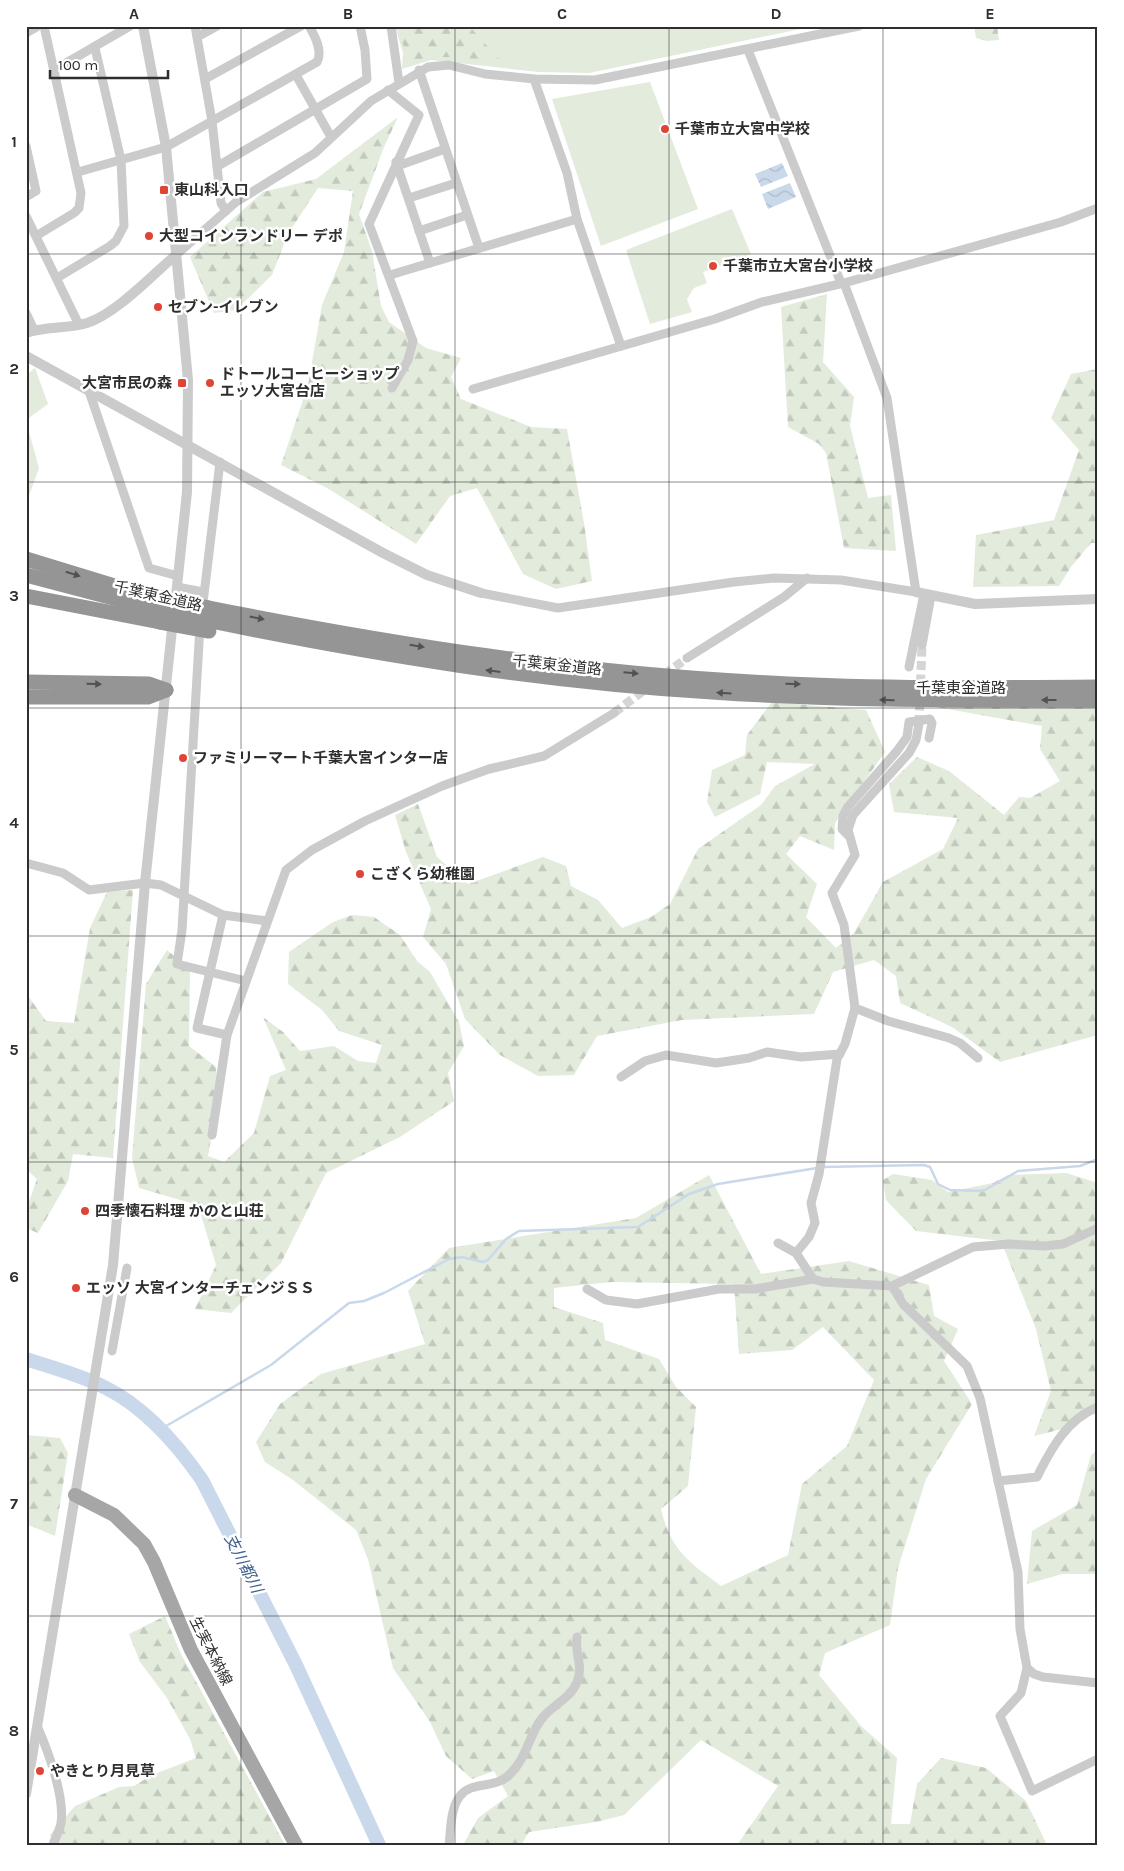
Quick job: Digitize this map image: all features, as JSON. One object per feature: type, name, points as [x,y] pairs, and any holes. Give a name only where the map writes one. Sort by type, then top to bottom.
[{"type":"highway","name":"千葉東金道路","points":[[26,559],[110,585],[161,610]]},
{"type":"highway","name":"千葉東金道路","points":[[26,575],[161,610],[210,620],[292,643],[308,641],[494,671],[687,691],[886,700],[1098,700]]},
{"type":"highway","points":[[26,596],[161,610],[210,620]]},
{"type":"highway","name":"千葉東金道路","points":[[210,620],[594,670],[760,683],[943,688],[1098,687]]},
{"type":"highway","points":[[26,682],[149,684],[166,690]]},
{"type":"highway","points":[[26,697],[148,697],[166,690]]},
{"type":"main road","name":"生実本納線","points":[[75,1495],[114,1515],[144,1544],[154,1562],[191,1650],[296,1845]]},
{"type":"street","points":[[26,33],[38,26]]},
{"type":"street","points":[[36,236],[74,213],[79,208],[81,193],[78,172],[44,26]]},
{"type":"street","points":[[54,70],[95,48],[130,26]]},
{"type":"street","points":[[26,1794],[112,1271],[145,883],[186,492],[188,380],[166,147],[143,26]]},
{"type":"street","points":[[194,26],[212,121],[222,203],[226,210]]},
{"type":"street","points":[[197,37],[217,26]]},
{"type":"street","points":[[205,79],[301,26]]},
{"type":"street","points":[[78,172],[166,147],[318,62],[317,44],[309,26]]},
{"type":"street","points":[[218,166],[367,79],[365,50],[360,26]]},
{"type":"street","points":[[391,26],[399,83]]},
{"type":"street","points":[[26,313],[30,331],[79,325],[98,318],[148,282],[226,210],[244,196],[315,154],[371,101],[419,70],[437,64],[485,74],[534,79],[595,80],[859,26]]},
{"type":"street","points":[[57,278],[110,246],[121,234],[125,218],[121,160],[95,48]]},
{"type":"street","points":[[748,50],[843,283],[887,398],[924,594],[922,645]]},
{"type":"street","points":[[419,70],[479,248]]},
{"type":"street","points":[[296,75],[331,137]]},
{"type":"street","points":[[534,79],[567,173],[577,219],[621,346]]},
{"type":"street","points":[[388,90],[419,115],[369,224],[390,275],[391,286],[413,341],[408,360],[392,388]]},
{"type":"street","points":[[26,146],[36,190],[26,197]]},
{"type":"street","points":[[396,162],[403,164],[446,149]]},
{"type":"street","points":[[396,162],[430,263]]},
{"type":"street","points":[[409,198],[456,183]]},
{"type":"street","points":[[472,389],[621,346],[762,302],[843,283],[1060,222],[1098,208]]},
{"type":"street","points":[[419,231],[467,215]]},
{"type":"street","points":[[26,216],[79,325]]},
{"type":"street","points":[[390,275],[577,219]]},
{"type":"street","points":[[26,356],[383,553],[427,575],[481,593],[545,607],[569,608],[734,582],[807,578],[880,585],[975,604],[1098,599]]},
{"type":"street","points":[[89,391],[149,568],[177,582],[204,592]]},
{"type":"street","points":[[220,462],[204,592],[185,895],[177,964],[246,981]]},
{"type":"street","points":[[687,658],[784,597],[807,578]]},
{"type":"street","points":[[908,667],[924,594]]},
{"type":"street","points":[[212,1135],[227,1035],[286,870],[318,847],[365,821],[442,786],[489,769],[544,756],[614,713]]},
{"type":"street","points":[[850,838],[842,829],[843,816],[847,808],[897,751],[907,737],[909,722],[930,719],[932,723],[929,738]]},
{"type":"street","points":[[796,1253],[809,1238],[815,1223],[811,1204],[819,1174],[840,1054],[845,1044],[855,1008],[844,925],[832,893],[855,855],[850,838],[849,823],[852,815],[909,753],[916,740],[919,724]]},
{"type":"street","points":[[26,863],[63,872],[89,890],[145,883],[161,885],[223,915],[267,921]]},
{"type":"street","points":[[223,915],[197,1028],[227,1035]]},
{"type":"street","points":[[855,1008],[888,1021],[949,1038],[960,1043],[978,1058]]},
{"type":"street","points":[[621,1077],[645,1061],[666,1055],[716,1063],[748,1058],[766,1052],[801,1057],[840,1054]]},
{"type":"street","points":[[587,1289],[606,1300],[637,1304],[719,1289],[754,1289],[813,1279],[823,1282],[892,1286],[973,1247],[1009,1244],[1044,1246],[1063,1244],[1098,1228]]},
{"type":"street","points":[[778,1243],[796,1253],[813,1279]]},
{"type":"street","points":[[100,1342],[112,1347],[126,1273],[112,1271]]},
{"type":"street","points":[[892,1286],[899,1300],[967,1366],[980,1398],[1018,1572],[1020,1630],[1027,1668],[1021,1693],[1000,1716],[1032,1791],[1098,1759]]},
{"type":"street","points":[[998,1481],[1037,1477],[1058,1439],[1072,1423],[1089,1410],[1098,1407]]},
{"type":"street","points":[[449,1845],[453,1812],[461,1794],[477,1786],[498,1783],[508,1776],[526,1754],[541,1719],[573,1691],[581,1668],[577,1637]]},
{"type":"street","points":[[1027,1668],[1034,1674],[1043,1676],[1098,1683]]},
{"type":"street","points":[[38,1728],[45,1744],[60,1798],[61,1822],[53,1845]]},
{"type":"green space","points":[[395,26],[815,26],[589,73],[538,72],[431,60],[402,69],[403,53]]},
{"type":"green space","points":[[397,26],[469,26],[500,60],[444,57],[408,60]]},
{"type":"green space","points":[[974,26],[997,26],[999,40],[987,41],[976,38]]},
{"type":"green space","points":[[650,82],[698,209],[601,246],[552,99]]},
{"type":"green space","points":[[398,117],[384,147],[359,214],[372,251],[381,306],[389,322],[426,348],[461,358],[451,377],[461,399],[531,427],[567,429],[584,523],[592,581],[556,589],[523,574],[477,488],[450,496],[416,544],[327,488],[281,465],[308,385],[322,305],[344,252],[353,191],[318,188],[288,234],[272,275],[236,310],[214,313],[190,257],[263,192],[316,179]]},
{"type":"green space","points":[[732,209],[751,254],[703,272],[707,283],[694,288],[687,299],[692,312],[650,324],[626,250]]},
{"type":"green space","points":[[827,294],[823,362],[854,397],[850,426],[868,498],[891,495],[896,551],[844,548],[826,453],[819,444],[788,427],[781,307]]},
{"type":"green space","points":[[35,368],[48,404],[26,420],[26,375]]},
{"type":"green space","points":[[1098,369],[1098,543],[1091,543],[1071,567],[1059,586],[973,587],[976,535],[1054,520],[1079,450],[1051,418],[1071,374]]},
{"type":"green space","points":[[26,421],[39,468],[27,501],[26,500]]},
{"type":"green space","points":[[772,702],[866,710],[885,752],[835,823],[834,850],[800,836],[786,854],[817,884],[806,917],[836,948],[854,933],[883,882],[943,849],[958,818],[894,812],[889,784],[917,757],[949,771],[1004,815],[1019,797],[1030,798],[1060,781],[1040,749],[1042,726],[931,706],[1098,706],[1098,1035],[1000,1062],[952,1027],[900,1003],[896,976],[874,960],[833,972],[814,1014],[682,1020],[597,1036],[574,1075],[538,1076],[500,1055],[465,1019],[446,964],[423,937],[431,909],[406,852],[395,815],[418,804],[437,857],[468,884],[543,857],[566,866],[571,886],[598,900],[622,928],[651,917],[670,904],[698,849],[761,805],[775,786],[815,764],[767,762],[760,794],[715,817],[707,802],[712,770],[745,755],[747,735]]},
{"type":"green space","points":[[133,890],[113,1158],[73,1154],[68,1181],[38,1233],[26,1228],[26,1210],[37,1179],[26,1169],[26,993],[46,1021],[74,1023],[90,928],[107,892]]},
{"type":"green space","points":[[352,915],[374,917],[400,935],[417,961],[430,972],[459,1022],[464,1046],[448,1073],[454,1101],[400,1137],[326,1173],[281,1263],[231,1313],[195,1309],[216,1265],[198,1205],[139,1188],[132,1158],[146,984],[167,950],[190,969],[189,1046],[216,1067],[218,1099],[208,1156],[224,1162],[254,1133],[270,1076],[286,1070],[263,1017],[283,1032],[300,1051],[334,1046],[358,1061],[376,1063],[382,1045],[339,1031],[322,1010],[288,984],[289,952],[333,922]]},
{"type":"green space","points":[[1066,1173],[1098,1183],[1098,1404],[1062,1429],[1034,1436],[1051,1391],[1036,1329],[1001,1241],[916,1231],[886,1200],[883,1180],[893,1174],[932,1180],[948,1192],[993,1183],[1008,1175]]},
{"type":"green space","points":[[709,1175],[761,1274],[849,1261],[929,1285],[934,1316],[958,1329],[944,1361],[972,1404],[926,1479],[898,1568],[890,1625],[825,1653],[819,1675],[861,1726],[897,1758],[891,1824],[910,1824],[917,1784],[941,1758],[986,1768],[1026,1801],[1047,1845],[737,1845],[778,1786],[701,1740],[624,1815],[596,1822],[529,1832],[521,1845],[463,1845],[478,1818],[508,1796],[494,1771],[472,1779],[446,1756],[430,1722],[393,1668],[368,1559],[356,1530],[293,1480],[265,1462],[256,1442],[280,1404],[321,1374],[425,1344],[408,1291],[449,1248],[636,1218]],"holes":[[[612,1282],[734,1284],[739,1354],[792,1350],[823,1327],[874,1380],[847,1446],[802,1484],[788,1555],[721,1586],[683,1554],[670,1535],[661,1509],[688,1486],[696,1407],[676,1387],[659,1359],[605,1340],[603,1323],[554,1307],[554,1288]]]},
{"type":"green space","points":[[26,1435],[60,1438],[68,1453],[55,1536],[26,1524]]},
{"type":"green space","points":[[1098,1450],[1098,1574],[1062,1574],[1027,1584],[1032,1531],[1077,1505],[1091,1455]]},
{"type":"green space","points":[[165,1616],[181,1654],[285,1845],[53,1845],[50,1835],[75,1806],[119,1787],[134,1786],[152,1775],[196,1758],[190,1739],[167,1698],[140,1662],[129,1634]]},
{"type":"water","points":[[782,163],[788,176],[761,187],[755,174]]},
{"type":"water","points":[[790,183],[796,197],[768,209],[762,194]]},
{"type":"waterway","points":[[822,1167],[924,1165],[930,1167],[938,1184],[950,1190],[983,1191],[1018,1171],[1080,1166],[1098,1159]]},
{"type":"waterway","points":[[161,1429],[271,1365],[349,1303],[364,1301],[384,1293],[449,1259],[462,1257],[483,1262],[488,1260],[506,1239],[519,1231],[638,1227],[689,1194],[718,1184],[817,1168]]},
{"type":"waterway","name":"支川都川","points":[[26,1359],[87,1379],[121,1396],[160,1428],[202,1480],[296,1665],[379,1845]]},
{"type":"tunnel","points":[[919,724],[922,645]]},
{"type":"tunnel","points":[[664,675],[687,658]]},
{"type":"tunnel","points":[[614,713],[648,687]]},
{"type":"place","name":"千葉市立大宮中学校","points":[[665,129]]},
{"type":"place","name":"東山科入口","points":[[164,190]]},
{"type":"place","name":"大型コインランドリー デポ","points":[[149,236]]},
{"type":"place","name":"千葉市立大宮台小学校","points":[[713,266]]},
{"type":"place","name":"セブン-イレブン","points":[[158,307]]},
{"type":"place","name":"大宮市民の森","points":[[182,383]]},
{"type":"place","name":"ドトールコーヒーショップ エッソ大宮台店","points":[[210,383]]},
{"type":"place","name":"ファミリーマート千葉大宮インター店","points":[[183,758]]},
{"type":"place","name":"こざくら幼稚園","points":[[360,874]]},
{"type":"place","name":"四季懐石料理 かのと山荘","points":[[85,1211]]},
{"type":"place","name":"エッソ 大宮インターチェンジＳＳ","points":[[76,1288]]},
{"type":"place","name":"やきとり月見草","points":[[40,1771]]}]
